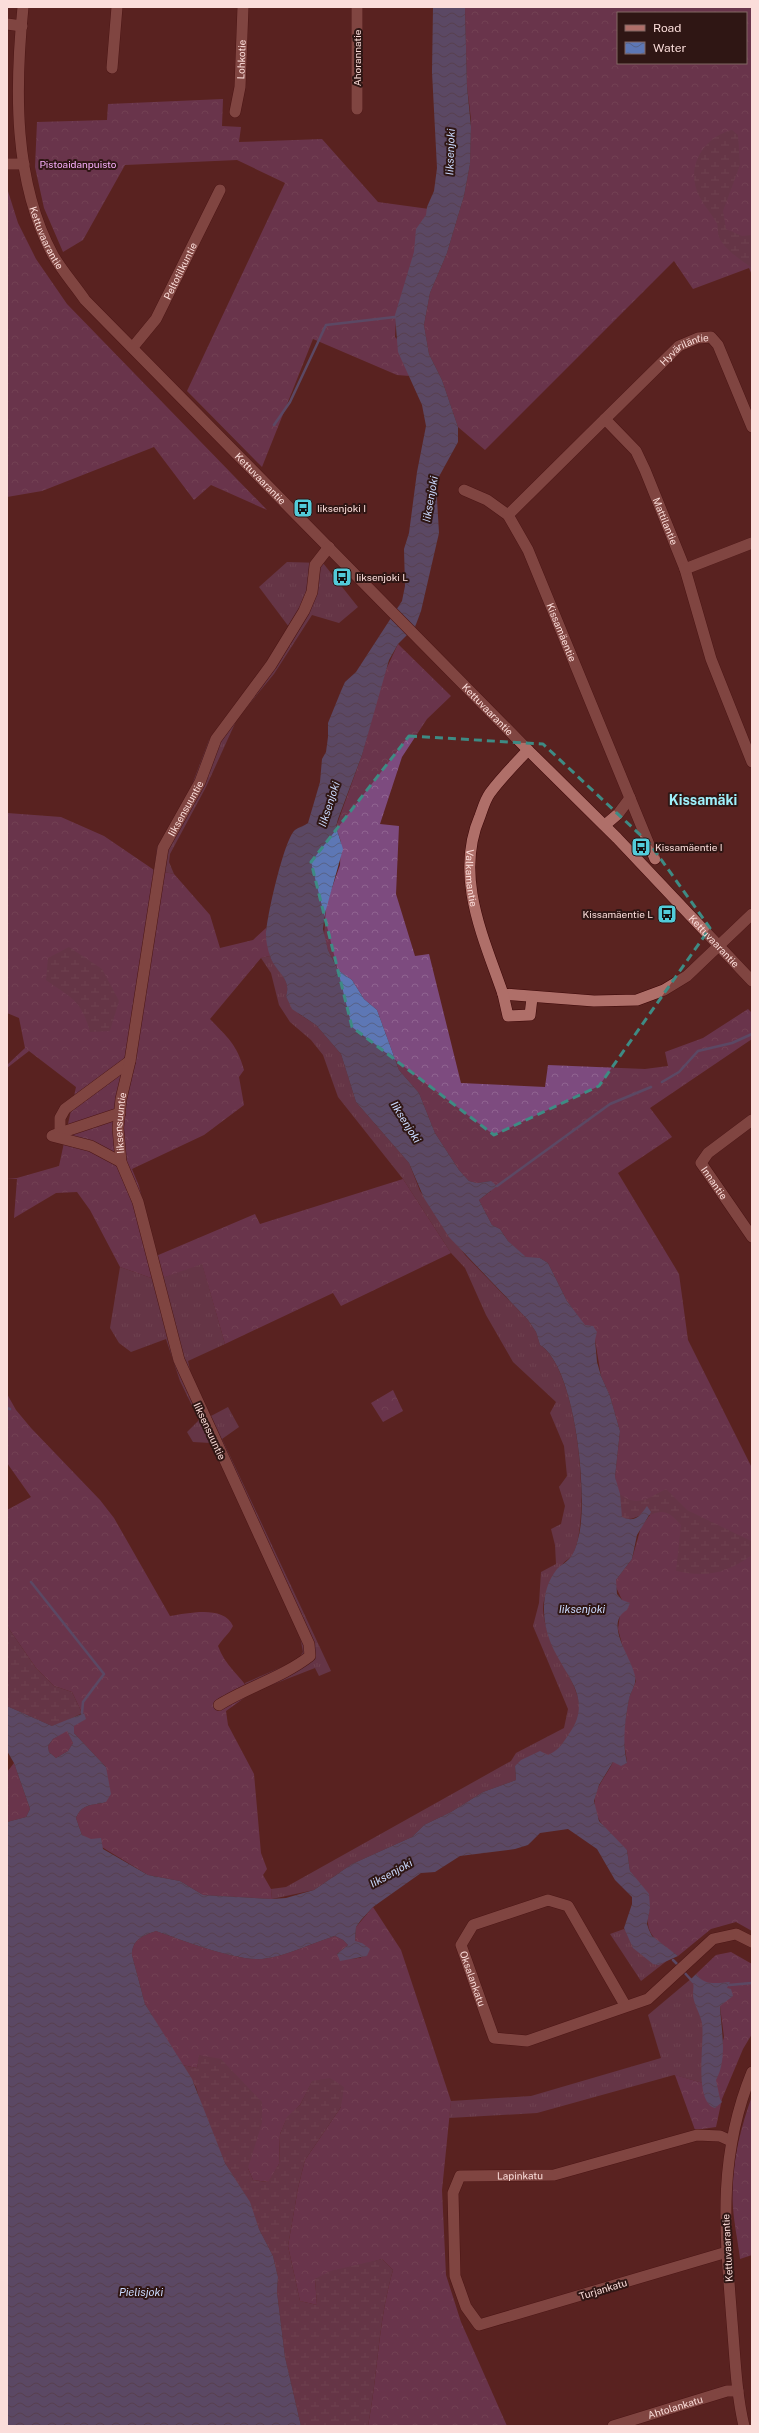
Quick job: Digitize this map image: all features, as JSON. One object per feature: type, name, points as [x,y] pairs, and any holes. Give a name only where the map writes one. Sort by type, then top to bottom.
[{"type":"street","name":"Kettuvaarantie","points":[[24,7],[22,26],[20,120],[24,164],[35,214],[54,256],[85,300],[528,750],[605,825],[752,981]]},
{"type":"street","points":[[112,68],[117,7]]},
{"type":"street","name":"Lohkotie","points":[[235,112],[240,87],[243,7]]},
{"type":"street","name":"Ahorannatie","points":[[357,109],[358,7]]},
{"type":"street","points":[[7,24],[22,26]]},
{"type":"street","points":[[7,164],[24,164]]},
{"type":"street","name":"Peltotilkuntie","points":[[132,347],[156,319],[220,190]]},
{"type":"street","name":"Hyväriläntie","points":[[605,419],[679,346],[698,338],[711,337],[718,345],[752,427]]},
{"type":"street","points":[[508,515],[605,419]]},
{"type":"street","name":"Mattilantie","points":[[605,419],[636,451],[685,569],[711,659],[752,762]]},
{"type":"street","name":"Kissamäentie","points":[[464,490],[487,500],[508,515],[528,550],[654,859]]},
{"type":"street","points":[[685,569],[752,543]]},
{"type":"street","name":"Iiksensuuntie","points":[[219,1705],[246,1689],[298,1666],[310,1656],[309,1644],[179,1360],[138,1202],[122,1162],[119,1144],[121,1099],[130,1061],[163,848],[200,782],[211,747],[216,738],[271,665],[304,611],[312,592],[315,565],[329,547]]},
{"type":"street","name":"Valkamantie","points":[[528,750],[489,794],[473,832],[469,858],[469,880],[473,903],[503,994],[508,1016],[530,1015],[532,998]]},
{"type":"street","points":[[605,825],[618,814],[630,798]]},
{"type":"street","points":[[503,994],[532,998],[594,1001],[637,1000],[664,990],[687,976],[752,914]]},
{"type":"street","points":[[60,1132],[60,1118],[65,1109],[130,1061]]},
{"type":"street","points":[[120,1114],[60,1132],[52,1136],[91,1146],[122,1162]]},
{"type":"street","name":"Innantie","points":[[752,1120],[708,1153],[701,1163],[752,1238]]},
{"type":"street","name":"Oksalankatu","points":[[625,2005],[568,1906],[548,1900],[473,1925],[461,1945],[494,2038],[527,2041],[625,2005],[648,1999],[713,1939],[736,1934],[752,1942]]},
{"type":"street","name":"Kettuvaarantie","points":[[744,2426],[738,2391],[727,2252],[725,2192],[735,2121],[752,2072]]},
{"type":"street","name":"Lapinkatu","points":[[479,2325],[466,2307],[456,2276],[453,2193],[460,2176],[554,2175],[697,2135],[720,2136],[731,2141]]},
{"type":"street","name":"Turjankatu","points":[[479,2325],[727,2252]]},
{"type":"street","name":"Ahtolankatu","points":[[612,2426],[727,2391],[738,2391]]},
{"type":"highlighted area","points":[[409,736],[543,744],[650,844],[710,928],[599,1086],[494,1135],[352,1027],[311,862]]},
{"type":"green space","points":[[465,7],[752,7],[752,275],[749,268],[693,289],[674,261],[485,450],[458,427],[442,380],[429,354],[424,325],[430,293],[447,253],[464,196],[470,164],[471,119],[467,86]]},
{"type":"green space","name":"Pistoaidanpuisto","points":[[223,99],[222,126],[241,127],[239,142],[322,139],[378,202],[429,209],[396,319],[395,337],[403,345],[410,376],[397,375],[313,339],[262,467],[187,391],[285,183],[237,160],[125,165],[83,240],[63,252],[44,208],[35,167],[37,122],[107,120],[108,104]]},
{"type":"green space","points":[[732,130],[738,135],[740,165],[723,211],[726,229],[742,236],[752,235],[752,268],[734,254],[722,242],[718,235],[717,224],[700,197],[694,178],[697,159],[702,151],[715,138]]},
{"type":"green space","points":[[7,188],[18,223],[36,259],[67,304],[267,510],[211,485],[194,500],[154,447],[42,491],[7,497]]},
{"type":"green space","points":[[287,562],[323,563],[358,607],[339,623],[312,615],[274,674],[237,719],[206,787],[170,854],[169,862],[174,874],[154,870],[157,847],[190,790],[209,740],[265,666],[289,627],[259,587]]},
{"type":"green space","points":[[398,644],[451,696],[427,719],[402,757],[380,824],[399,826],[396,894],[415,956],[429,954],[461,1083],[545,1087],[548,1065],[645,1069],[668,1066],[665,1052],[703,1038],[748,1009],[752,1013],[752,1039],[650,1108],[672,1137],[618,1173],[679,1274],[688,1340],[752,1468],[752,1931],[736,1922],[711,1929],[678,1956],[658,1942],[650,1931],[648,1917],[650,1908],[630,1871],[627,1850],[606,1830],[597,1814],[595,1805],[595,1796],[599,1786],[613,1762],[627,1762],[623,1735],[629,1698],[636,1681],[632,1668],[625,1655],[618,1629],[622,1600],[616,1587],[616,1580],[632,1559],[641,1527],[650,1515],[622,1518],[615,1477],[620,1431],[610,1396],[601,1376],[595,1340],[567,1301],[548,1263],[540,1258],[526,1258],[508,1241],[500,1229],[492,1225],[479,1200],[491,1191],[491,1181],[477,1183],[469,1181],[459,1170],[435,1133],[419,1093],[399,1070],[377,1010],[364,999],[352,980],[338,970],[328,950],[324,936],[326,905],[340,865],[341,842],[336,827],[362,755],[383,676]]},
{"type":"green space","points":[[7,813],[61,817],[104,836],[154,870],[174,874],[210,915],[220,948],[253,940],[266,928],[270,956],[261,958],[210,1019],[235,1047],[241,1061],[244,1070],[239,1077],[244,1105],[204,1135],[132,1169],[139,1186],[156,1256],[255,1214],[260,1224],[403,1179],[451,1253],[341,1306],[333,1293],[225,1344],[202,1264],[157,1280],[120,1267],[90,1210],[77,1192],[56,1193],[14,1218],[17,1179],[7,1178],[17,1178],[59,1166],[76,1087],[29,1051],[7,1068],[7,1065],[25,1048],[19,1018],[7,1013]]},
{"type":"green space","points":[[69,947],[102,969],[119,1001],[110,1031],[90,1032],[83,1012],[74,1000],[46,980],[48,958]]},
{"type":"green space","points":[[270,956],[287,985],[286,996],[299,1014],[316,1025],[341,1054],[356,1102],[409,1163],[420,1191],[465,1255],[528,1320],[536,1332],[540,1345],[553,1359],[564,1382],[572,1411],[578,1443],[581,1476],[579,1533],[574,1552],[563,1563],[552,1581],[543,1603],[545,1623],[556,1651],[571,1679],[579,1704],[578,1719],[566,1740],[555,1752],[515,1766],[516,1780],[483,1792],[451,1812],[424,1825],[412,1837],[352,1864],[314,1890],[272,1899],[271,1889],[286,1887],[511,1761],[516,1753],[564,1728],[568,1709],[533,1626],[539,1603],[541,1572],[556,1564],[555,1545],[551,1529],[561,1524],[565,1506],[559,1487],[567,1476],[564,1446],[550,1413],[556,1402],[513,1362],[486,1315],[465,1268],[451,1253],[403,1179],[338,1097],[323,1055],[311,1040],[290,1022],[279,1005],[271,973],[261,958]]},
{"type":"green space","points":[[202,1263],[225,1344],[188,1361],[192,1379],[211,1416],[228,1407],[239,1427],[222,1439],[331,1671],[319,1676],[315,1668],[251,1693],[245,1683],[298,1660],[303,1652],[299,1631],[211,1443],[193,1442],[187,1432],[199,1420],[180,1381],[166,1339],[131,1352],[119,1343],[110,1328],[120,1267],[157,1280]]},
{"type":"green space","points":[[393,1390],[403,1411],[383,1422],[371,1403]]},
{"type":"green space","points":[[7,1394],[16,1410],[31,1428],[100,1500],[114,1518],[170,1616],[196,1612],[214,1613],[222,1615],[228,1619],[233,1626],[218,1646],[229,1665],[251,1693],[226,1711],[228,1725],[254,1774],[261,1853],[267,1869],[263,1875],[271,1889],[272,1899],[203,1895],[180,1881],[148,1875],[82,1835],[76,1818],[78,1813],[84,1807],[106,1802],[106,1767],[74,1733],[74,1726],[84,1713],[82,1713],[72,1692],[54,1686],[36,1668],[7,1626],[7,1510],[31,1497],[7,1463]]},
{"type":"green space","points":[[666,1489],[687,1510],[751,1541],[752,1555],[725,1570],[707,1574],[676,1571],[681,1525],[671,1515],[660,1512],[650,1515],[651,1512],[630,1519],[622,1518],[620,1494],[626,1498],[637,1501],[648,1498]]},
{"type":"green space","points":[[7,1626],[36,1668],[54,1686],[72,1692],[82,1713],[58,1725],[52,1726],[7,1706]]},
{"type":"green space","points":[[67,1730],[73,1743],[68,1751],[56,1758],[49,1752],[48,1746],[53,1739]]},
{"type":"green space","points":[[14,1763],[30,1809],[26,1817],[7,1822],[7,1772]]},
{"type":"green space","points":[[373,1907],[401,1950],[451,2101],[442,2190],[446,2275],[461,2322],[507,2426],[368,2426],[384,2309],[393,2270],[382,2259],[315,2279],[317,2305],[300,2301],[288,2246],[298,2188],[305,2160],[341,2107],[312,2082],[300,2105],[287,2118],[280,2134],[279,2164],[269,2182],[253,2180],[200,2055],[197,2068],[182,2065],[145,2004],[132,1955],[132,1950],[139,1939],[156,1931],[209,1949],[251,1959],[262,1959],[281,1955],[335,1936],[343,1940],[348,1945],[337,1954],[346,1959],[361,1958],[362,1943],[355,1942],[356,1927]]},
{"type":"green space","points":[[624,1929],[630,1935],[668,1960],[641,1981],[610,1934]]},
{"type":"green space","points":[[731,1952],[752,1964],[752,2034],[743,2049],[722,2099],[716,2127],[695,2130],[675,2075],[710,2085],[724,2037],[720,2006],[696,1974],[716,1955]]},
{"type":"green space","points":[[692,1978],[702,1997],[710,2085],[674,2075],[537,2113],[449,2118],[451,2101],[531,2096],[661,2058],[648,2015]]},
{"type":"green space","points":[[199,2055],[221,2059],[262,2102],[262,2123],[248,2168],[253,2180],[268,2182],[279,2164],[280,2134],[287,2117],[300,2105],[312,2081],[330,2078],[344,2087],[341,2107],[305,2160],[298,2188],[288,2246],[300,2301],[317,2305],[315,2279],[330,2271],[382,2259],[393,2270],[384,2309],[368,2426],[301,2426],[285,2357],[277,2292],[278,2277],[273,2256],[259,2229],[245,2195],[225,2163],[204,2115],[196,2087],[182,2065],[197,2068]]},
{"type":"green space","points":[[752,2096],[752,2255],[740,2259],[732,2193],[733,2179],[740,2136]]},
{"type":"water","points":[[433,7],[465,7],[467,86],[471,127],[470,164],[464,196],[447,253],[430,293],[424,325],[429,354],[442,380],[458,427],[458,442],[436,482],[439,533],[421,611],[415,627],[398,644],[389,660],[362,755],[338,819],[336,827],[343,849],[325,913],[323,929],[328,950],[338,970],[352,980],[364,999],[377,1010],[399,1070],[419,1093],[435,1133],[459,1170],[469,1181],[477,1183],[491,1181],[497,1186],[479,1200],[492,1225],[500,1229],[508,1241],[526,1257],[540,1258],[548,1263],[567,1301],[585,1325],[593,1326],[597,1332],[595,1340],[597,1362],[601,1376],[610,1396],[620,1431],[615,1477],[620,1494],[622,1517],[627,1519],[637,1518],[647,1506],[651,1512],[637,1535],[632,1559],[616,1580],[617,1594],[622,1600],[630,1603],[627,1610],[620,1616],[618,1632],[635,1676],[635,1685],[629,1699],[625,1723],[624,1739],[627,1763],[621,1766],[613,1762],[599,1785],[594,1801],[599,1821],[627,1850],[630,1871],[649,1894],[650,1908],[647,1924],[652,1936],[678,1956],[658,1965],[653,1964],[633,1948],[624,1928],[632,1904],[632,1897],[615,1880],[597,1849],[568,1829],[540,1833],[528,1845],[515,1849],[460,1856],[435,1872],[421,1873],[373,1907],[356,1927],[355,1941],[362,1943],[370,1949],[367,1956],[340,1961],[337,1954],[348,1945],[343,1940],[335,1936],[290,1952],[262,1959],[238,1957],[156,1931],[139,1939],[132,1950],[132,1955],[145,2004],[192,2079],[225,2163],[250,2202],[259,2229],[273,2256],[278,2277],[277,2292],[285,2357],[301,2426],[7,2426],[7,1822],[26,1817],[30,1809],[14,1763],[7,1751],[7,1706],[52,1726],[84,1713],[86,1719],[74,1726],[74,1733],[106,1767],[111,1794],[106,1802],[84,1807],[78,1813],[76,1818],[82,1835],[91,1839],[101,1838],[103,1849],[148,1875],[180,1881],[203,1895],[272,1899],[286,1898],[314,1890],[352,1864],[412,1837],[424,1825],[451,1812],[483,1792],[516,1780],[515,1766],[521,1760],[540,1751],[548,1755],[560,1746],[576,1721],[579,1709],[578,1697],[574,1686],[550,1641],[544,1613],[545,1594],[548,1585],[557,1569],[571,1557],[577,1545],[581,1517],[582,1492],[580,1464],[571,1405],[563,1378],[552,1358],[540,1345],[536,1332],[528,1320],[449,1237],[424,1198],[409,1163],[356,1102],[341,1054],[316,1025],[292,1009],[286,996],[287,984],[272,962],[266,938],[272,898],[286,848],[295,830],[308,823],[320,782],[322,759],[326,752],[328,723],[345,682],[356,672],[402,601],[405,586],[404,549],[409,533],[417,472],[426,426],[422,405],[398,352],[395,315],[414,252],[416,229],[426,215],[427,207],[434,191],[437,168],[432,72]],"holes":[[[67,1731],[73,1743],[68,1751],[56,1758],[49,1752],[48,1746],[53,1739]]]},
{"type":"water","points":[[696,1974],[699,1978],[711,1983],[730,1982],[727,1988],[731,1989],[733,1996],[720,2006],[723,2053],[720,2071],[716,2080],[722,2102],[715,2108],[708,2103],[704,2095],[702,2083],[701,2070],[703,2032],[700,2016],[694,2001],[691,1979]]},
{"type":"waterway","points":[[274,425],[290,402],[326,325],[395,317]]},
{"type":"waterway","points":[[662,1082],[679,1072],[698,1051],[732,1043],[752,1034]]},
{"type":"waterway","points":[[497,1186],[610,1104],[651,1087]]},
{"type":"waterway","points":[[31,1582],[104,1674],[83,1702],[82,1713]]},
{"type":"waterway","points":[[673,1960],[680,1967]]},
{"type":"waterway","points":[[683,1971],[693,1982]]},
{"type":"waterway","points":[[729,1985],[752,1983]]},
{"type":"place","name":"Iiksenjoki I","points":[[303,508]]},
{"type":"place","name":"Iiksenjoki L","points":[[342,577]]},
{"type":"place","name":"Kissamäentie I","points":[[641,847]]},
{"type":"place","name":"Kissamäentie L","points":[[667,914]]},
{"type":"district","name":"Kissamäki","points":[[703,800]]},
{"type":"water label","name":"Iiksenjoki","points":[[450,152]]},
{"type":"water label","name":"Iiksenjoki","points":[[430,499]]},
{"type":"water label","name":"Iiksenjoki","points":[[329,804]]},
{"type":"water label","name":"Iiksenjoki","points":[[406,1122]]},
{"type":"water label","name":"Iiksenjoki","points":[[582,1609]]},
{"type":"water label","name":"Iiksenjoki","points":[[391,1873]]},
{"type":"water label","name":"Pielisjoki","points":[[141,2292]]}]
